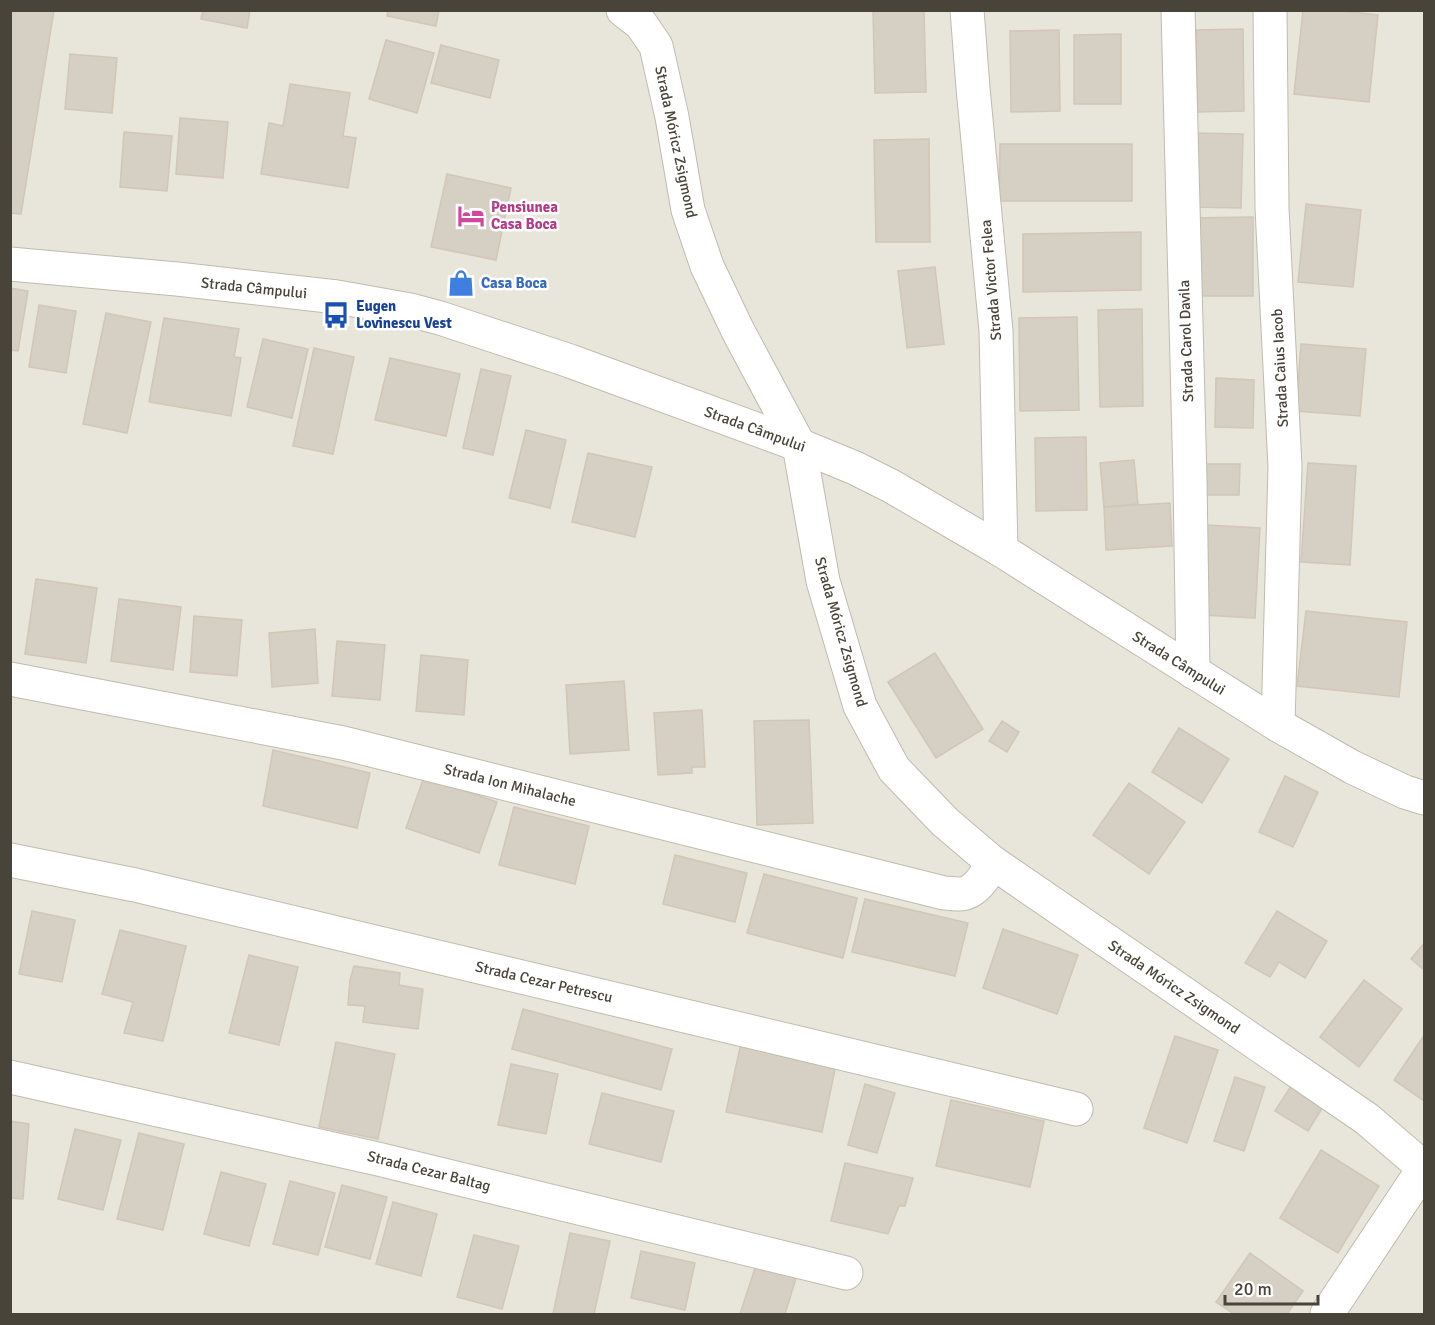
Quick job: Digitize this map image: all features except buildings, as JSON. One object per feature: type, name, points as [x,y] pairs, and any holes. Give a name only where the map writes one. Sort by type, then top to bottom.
[{"type":"street","name":"Strada Móricz Zsigmond","points":[[623,10],[641,24],[656,46],[672,117],[688,210],[707,266],[738,332],[799,445],[823,581],[860,706],[894,769],[945,822],[992,862],[1367,1119],[1425,1168]]},
{"type":"street","name":"Strada Victor Felea","points":[[967,10],[996,331],[1000,550]]},
{"type":"street","name":"Strada Carol Davila","points":[[1178,10],[1190,479],[1192,672]]},
{"type":"street","name":"Strada Caius Iacob","points":[[1270,10],[1272,208],[1285,467],[1278,725]]},
{"type":"street","name":"Strada Câmpului","points":[[10,264],[177,279],[325,296],[410,310],[570,361],[799,445],[891,486],[1000,550],[1278,725],[1352,767],[1405,792],[1425,798]]},
{"type":"street","name":"Strada Ion Mihalache","points":[[10,679],[343,743],[944,893],[962,894],[978,885],[987,874],[992,862]]},
{"type":"street","name":"Strada Cezar Petrescu","points":[[10,860],[135,885],[1076,1109]]},
{"type":"street","name":"Strada Cezar Baltag","points":[[10,1077],[378,1159],[846,1274]]},
{"type":"street","points":[[1327,1314],[1425,1168]]},
{"type":"shaded area","points":[[11,11],[1424,11],[1424,1314],[11,1314]]},
{"type":"place","name":"Pensiunea Casa Boca","points":[[471,216]]},
{"type":"place","name":"Casa Boca","points":[[461,283]]},
{"type":"place","name":"Eugen Lovinescu Vest","points":[[336,315]]}]
